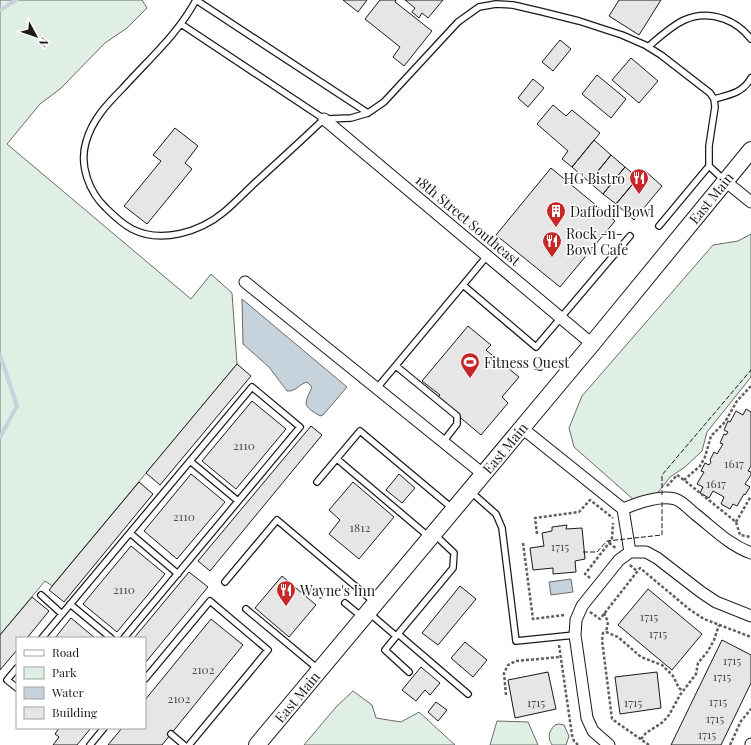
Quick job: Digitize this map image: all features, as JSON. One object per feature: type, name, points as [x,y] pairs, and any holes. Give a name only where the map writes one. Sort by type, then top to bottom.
[{"type":"main road","name":"East Main","points":[[257,745],[592,344],[751,150]]},
{"type":"street","name":"18th Street Southeast","points":[[324,119],[592,344]]},
{"type":"street","points":[[725,181],[751,202]]},
{"type":"street","points":[[245,282],[483,474]]},
{"type":"street","points":[[522,428],[623,510],[630,552]]},
{"type":"street","points":[[623,510],[636,504],[675,499],[731,543],[749,548]]},
{"type":"street","points":[[609,745],[593,731],[587,718],[575,635],[578,613],[619,560],[630,552],[646,552],[652,554],[716,602],[751,616]]},
{"type":"lane","points":[[324,119],[224,212],[202,226],[182,233],[161,236],[147,234],[132,228],[116,218],[104,207],[94,194],[86,177],[84,159],[85,144],[91,127],[106,106],[181,24],[196,0],[368,113]]},
{"type":"lane","points":[[181,24],[324,119],[351,118],[368,113],[384,102],[458,22],[478,7],[490,2],[496,4],[513,5],[580,21],[622,35],[661,55],[710,93],[714,99],[715,107],[709,146],[708,166],[659,226]]},
{"type":"lane","points":[[648,47],[668,30],[686,19],[701,15],[713,15],[730,21],[746,32],[751,39]]},
{"type":"lane","points":[[714,99],[736,93],[748,84],[751,78]]},
{"type":"lane","points":[[708,166],[725,181]]},
{"type":"lane","points":[[462,285],[536,347],[630,236]]},
{"type":"lane","points":[[377,388],[486,256]]},
{"type":"lane","points":[[396,366],[457,416],[457,424],[443,442]]},
{"type":"lane","points":[[43,637],[252,387],[300,427],[125,637]]},
{"type":"lane","points":[[318,482],[360,431],[454,509]]},
{"type":"lane","points":[[337,459],[454,553],[453,568],[385,650],[410,672]]},
{"type":"lane","points":[[190,461],[238,502]]},
{"type":"lane","points":[[469,491],[496,514],[502,528],[516,641],[575,635]]},
{"type":"lane","points":[[225,582],[277,520],[369,611],[468,694]]},
{"type":"lane","points":[[130,533],[178,574]]},
{"type":"lane","points":[[41,595],[62,614]]},
{"type":"lane","points":[[146,678],[210,601],[268,650],[188,745]]},
{"type":"lane","points":[[345,603],[369,611]]},
{"type":"lane","points":[[70,604],[110,637]]},
{"type":"lane","points":[[246,609],[319,670]]},
{"type":"lane","points":[[16,669],[7,680],[16,687]]},
{"type":"lane","points":[[90,745],[103,729]]},
{"type":"lane","points":[[171,734],[184,745]]},
{"type":"path","points":[[684,480],[700,466],[705,457],[710,436],[725,422],[737,401],[751,386]]},
{"type":"path","points":[[667,499],[667,485],[677,475],[736,522],[740,535],[751,537]]},
{"type":"path","points":[[736,522],[751,496]]},
{"type":"path","points":[[537,534],[535,518],[579,512],[590,500],[613,519],[612,538],[585,574],[593,580]]},
{"type":"path","points":[[523,543],[533,619],[588,611],[600,619],[640,568],[704,619],[751,637]]},
{"type":"path","points":[[604,613],[608,622],[606,632],[603,633],[602,637],[612,719],[649,745]]},
{"type":"path","points":[[641,739],[646,733],[666,718],[696,674],[698,663],[711,646],[719,625]]},
{"type":"path","points":[[606,632],[622,640],[641,657],[662,665],[673,676],[679,688],[683,691]]},
{"type":"path","points":[[557,637],[572,735],[574,741],[578,745]]},
{"type":"path","points":[[506,695],[504,673],[508,665],[516,661],[560,658]]},
{"type":"path","points":[[730,745],[741,721],[751,709]]},
{"type":"green space","points":[[0,0],[142,0],[147,8],[127,28],[105,43],[60,89],[40,104],[7,144],[191,299],[211,274],[232,293],[237,364],[52,586],[45,581],[0,635]]},
{"type":"green space","points":[[751,234],[751,377],[707,432],[702,451],[685,467],[670,477],[656,495],[634,500],[574,447],[569,428],[582,396],[713,245],[738,241]]},
{"type":"green space","points":[[353,691],[372,705],[376,718],[401,722],[419,712],[455,745],[304,745],[336,707]]},
{"type":"green space","points":[[497,721],[528,722],[538,745],[490,745]]},
{"type":"green space","points":[[555,725],[564,725],[569,736],[566,745],[552,745],[549,737],[550,732]]},
{"type":"water","points":[[242,299],[347,387],[323,415],[320,416],[307,407],[306,401],[312,387],[307,382],[293,390],[287,391],[269,367],[243,344]]},
{"type":"water","points":[[571,579],[573,592],[551,595],[549,582]]},
{"type":"building","points":[[343,0],[367,0],[358,12]]},
{"type":"building","points":[[380,0],[396,0],[395,2],[432,31],[404,66],[393,57],[400,47],[365,19]]},
{"type":"building","points":[[405,0],[443,0],[428,18],[422,13],[419,18],[412,12],[415,8]]},
{"type":"building","points":[[619,0],[661,0],[639,35],[609,16]]},
{"type":"building","points":[[560,40],[571,49],[553,71],[542,62]]},
{"type":"building","points":[[631,58],[658,81],[639,103],[612,80]]},
{"type":"building","points":[[597,75],[626,99],[611,118],[582,94]]},
{"type":"building","points":[[533,79],[544,88],[528,107],[518,98]]},
{"type":"building","points":[[553,105],[566,116],[572,110],[600,133],[572,167],[562,159],[568,151],[537,124]]},
{"type":"building","points":[[175,128],[198,146],[185,163],[192,169],[147,224],[124,206],[161,161],[153,155]]},
{"type":"building","points":[[594,140],[611,155],[589,182],[572,167]]},
{"type":"building","points":[[611,155],[625,167],[603,194],[589,182]]},
{"type":"building","points":[[625,167],[638,178],[616,204],[603,194]]},
{"type":"building","name":"Daffodil Bowl","points":[[551,168],[615,221],[560,287],[496,235]]},
{"type":"building","name":"HG Bistro","points":[[644,170],[662,186],[634,220],[616,204]]},
{"type":"building","name":"Fitness Quest","points":[[468,326],[491,345],[486,350],[519,377],[502,397],[508,403],[481,435],[437,398],[440,395],[422,381]]},
{"type":"building","points":[[237,364],[251,376],[160,485],[146,473]]},
{"type":"building","points":[[252,401],[286,429],[236,489],[202,461]]},
{"type":"building","points":[[746,409],[751,412],[751,466],[748,471],[751,472],[751,475],[745,484],[750,487],[737,506],[733,504],[730,509],[721,504],[724,497],[713,491],[709,498],[700,493],[703,487],[697,484],[704,472],[701,471],[705,463],[709,465],[714,452],[717,454],[723,444],[720,443],[724,434],[726,435],[728,432],[724,430],[728,421],[730,422],[736,411],[743,415]]},
{"type":"building","points":[[311,426],[322,435],[210,571],[198,561]]},
{"type":"building","points":[[191,474],[225,502],[177,559],[144,531]]},
{"type":"building","points":[[399,474],[415,488],[402,503],[386,490]]},
{"type":"building","points":[[139,482],[153,494],[64,602],[49,590]]},
{"type":"building","points":[[353,482],[394,517],[359,559],[329,534],[340,520],[329,510]]},
{"type":"building","points":[[567,525],[566,529],[582,528],[585,559],[575,561],[576,572],[553,574],[553,568],[533,570],[530,548],[544,546],[542,533],[552,531],[552,527]]},
{"type":"building","points":[[131,546],[165,574],[117,632],[83,604]]},
{"type":"building","points":[[189,572],[208,587],[146,662],[146,637],[135,637]]},
{"type":"building","name":"Wayne's Inn","points":[[282,576],[316,605],[289,637],[255,608]]},
{"type":"building","points":[[460,586],[476,599],[438,645],[422,633]]},
{"type":"building","points":[[648,589],[702,634],[672,670],[618,625]]},
{"type":"building","points":[[32,597],[49,611],[28,637],[16,637],[16,651],[0,670],[0,635]]},
{"type":"building","points":[[71,618],[94,637],[56,637]]},
{"type":"building","points":[[211,619],[243,645],[162,745],[108,745],[121,729],[146,729],[146,699]]},
{"type":"building","points":[[722,640],[751,655],[751,683],[721,745],[671,745]]},
{"type":"building","points":[[465,642],[487,660],[473,677],[451,658]]},
{"type":"building","points":[[421,667],[440,683],[430,695],[425,690],[416,701],[402,690]]},
{"type":"building","points":[[548,672],[556,709],[515,718],[508,680]]},
{"type":"building","points":[[657,672],[661,708],[620,714],[615,677]]},
{"type":"building","points":[[436,702],[447,710],[438,721],[428,712]]},
{"type":"building","points":[[58,729],[90,729],[77,745],[53,745],[59,737],[55,734]]},
{"type":"waterway","points":[[0,10],[16,0]]},
{"type":"waterway","points":[[0,355],[17,406],[0,437]]},
{"type":"fence","points":[[662,495],[662,475],[751,370]]},
{"type":"fence","points":[[583,552],[597,552],[607,541],[662,535],[662,501]]},
{"type":"place","name":"HG Bistro","points":[[639,195]]},
{"type":"place","name":"Daffodil Bowl","points":[[556,228]]},
{"type":"place","name":"Rock -n- Bowl Cafe","points":[[552,258]]},
{"type":"place","name":"Fitness Quest","points":[[470,379]]},
{"type":"place","name":"Wayne's Inn","points":[[286,607]]}]
